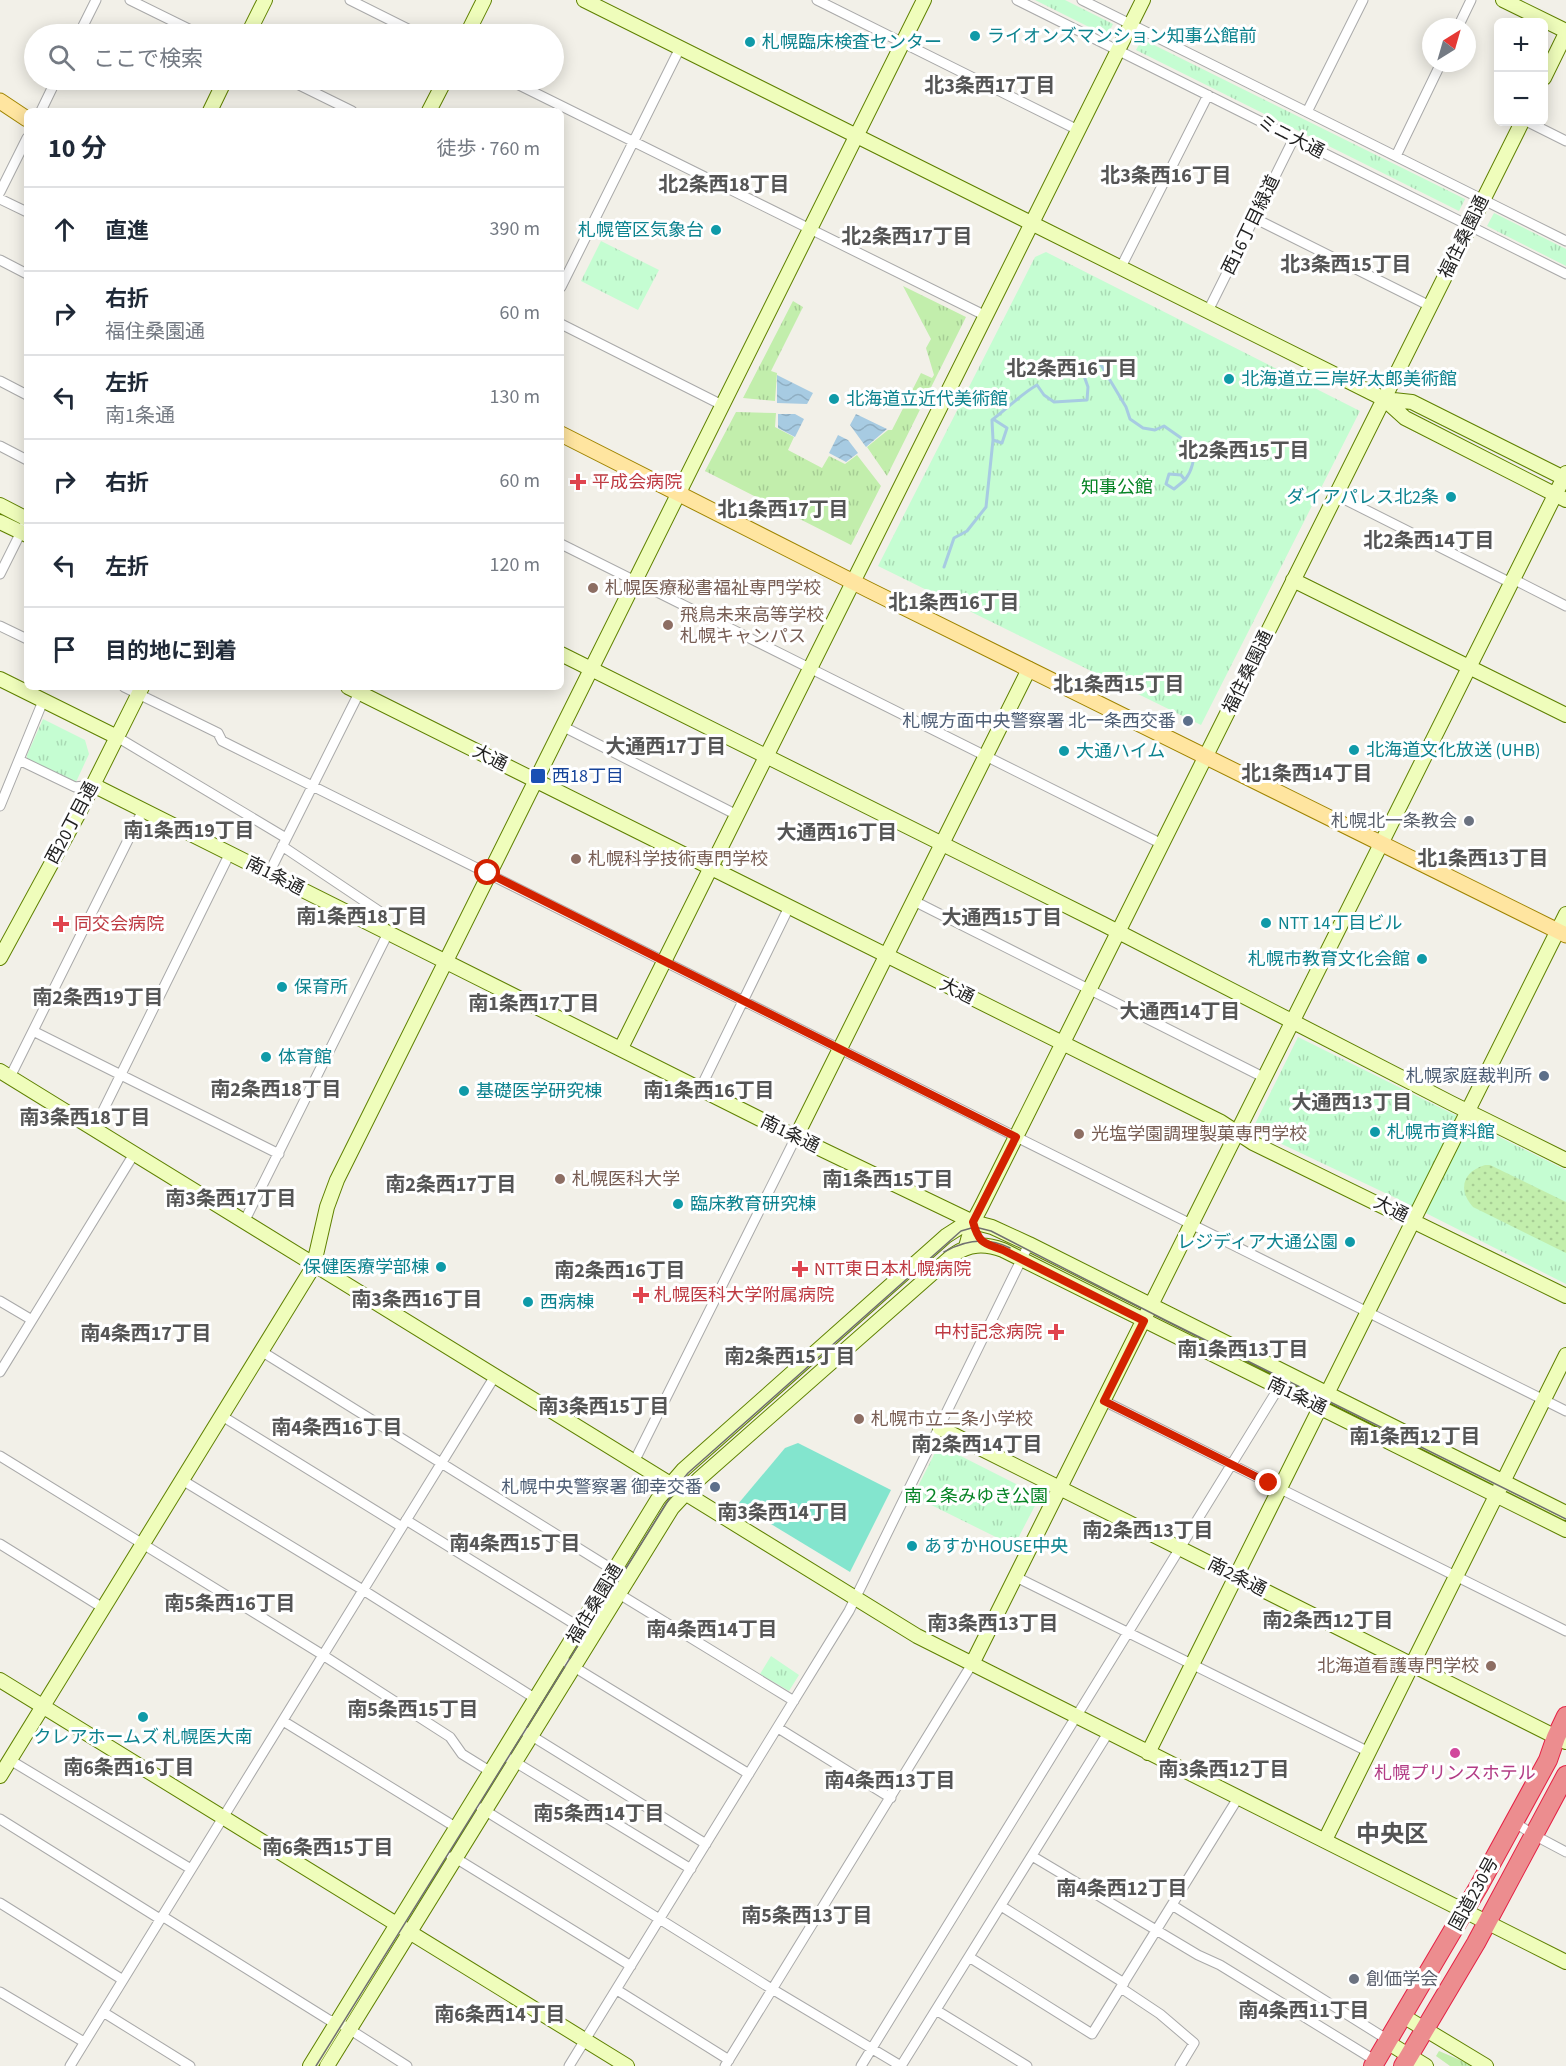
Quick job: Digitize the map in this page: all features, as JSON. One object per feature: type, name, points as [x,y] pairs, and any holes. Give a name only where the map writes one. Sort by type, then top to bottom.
[{"type":"highway","name":"国道230号","points":[[1374,2063],[1466,1911],[1561,1739],[1566,1716]]},
{"type":"highway","name":"国道230号","points":[[1406,2061],[1487,1923],[1566,1775]]},
{"type":"main road","points":[[0,101],[24,117]]},
{"type":"main road","points":[[564,436],[853,582],[1562,933]]},
{"type":"street","points":[[84,24],[96,0]]},
{"type":"street","points":[[130,0],[179,24]]},
{"type":"street","points":[[253,24],[265,0]]},
{"type":"street","points":[[350,0],[398,24]]},
{"type":"street","points":[[472,24],[484,0]]},
{"type":"street","points":[[584,0],[1384,399],[1405,418],[1561,498]]},
{"type":"street","points":[[817,0],[1078,130]]},
{"type":"street","points":[[0,1776],[313,1264],[327,1207],[337,1180],[924,0]]},
{"type":"street","name":"ミニ大通","points":[[1017,0],[1566,274]]},
{"type":"street","name":"ミニ大通","points":[[1082,0],[1566,241]]},
{"type":"street","points":[[621,1048],[1143,0]]},
{"type":"street","points":[[1307,112],[1363,0]]},
{"type":"street","points":[[1462,18],[1471,0]]},
{"type":"street","points":[[1503,0],[1566,32],[1547,72]]},
{"type":"street","points":[[564,281],[680,48]]},
{"type":"street","points":[[1395,156],[1437,72]]},
{"type":"street","points":[[42,108],[51,90]]},
{"type":"street","points":[[211,108],[220,90]]},
{"type":"street","points":[[309,90],[346,108]]},
{"type":"street","points":[[431,108],[440,90]]},
{"type":"street","points":[[529,90],[986,316]]},
{"type":"street","points":[[1121,267],[1208,95]]},
{"type":"street","name":"福住桑園通","points":[[327,2066],[344,2026],[396,1924],[457,1828],[479,1806],[515,1762],[672,1508],[699,1479],[953,1255],[966,1247],[973,1222],[1520,126]]},
{"type":"street","points":[[1536,126],[1566,141]]},
{"type":"street","name":"西16丁目緑道","points":[[1208,311],[1294,138]]},
{"type":"street","points":[[0,192],[24,144]]},
{"type":"street","points":[[0,199],[24,211]]},
{"type":"street","points":[[1254,218],[1430,306]]},
{"type":"street","points":[[0,260],[24,272]]},
{"type":"street","points":[[564,326],[722,405]]},
{"type":"street","points":[[0,381],[24,393]]},
{"type":"street","points":[[617,1990],[727,2063],[972,1664],[1512,581],[1561,498],[1565,476],[1412,402],[1384,399]]},
{"type":"street","points":[[0,446],[24,458]]},
{"type":"street","points":[[1336,495],[1566,606]]},
{"type":"street","points":[[0,505],[24,525]]},
{"type":"street","points":[[0,522],[24,527]]},
{"type":"street","points":[[0,574],[24,531]]},
{"type":"street","points":[[564,545],[1162,844]]},
{"type":"street","points":[[1293,580],[1566,715]]},
{"type":"street","points":[[0,626],[24,638]]},
{"type":"street","points":[[564,655],[1118,932],[1566,1160]]},
{"type":"street","points":[[634,1462],[1029,669]]},
{"type":"street","points":[[0,679],[117,737],[284,842],[380,911],[387,932],[244,1222]]},
{"type":"street","points":[[269,873],[356,690]]},
{"type":"street","name":"大通","points":[[358,690],[789,908],[1063,1042],[1221,1122],[1253,1143],[1566,1296]]},
{"type":"street","points":[[140,691],[218,733],[222,741],[1566,1411]]},
{"type":"street","name":"西20丁目通","points":[[0,958],[93,785],[140,691]]},
{"type":"street","points":[[0,806],[43,701]]},
{"type":"street","points":[[562,726],[737,816]]},
{"type":"street","points":[[19,760],[75,788],[93,785]]},
{"type":"street","name":"南1条通","points":[[93,785],[796,1137],[973,1222],[992,1227],[1029,1244],[1566,1513]]},
{"type":"street","points":[[143,810],[33,1031],[5,1074],[917,1636],[1566,1962]]},
{"type":"street","points":[[94,1129],[230,853]]},
{"type":"street","points":[[914,901],[1265,1078]]},
{"type":"street","points":[[700,1089],[789,908]]},
{"type":"street","points":[[1148,1753],[1468,1111],[1562,933],[1566,914]]},
{"type":"street","points":[[33,1031],[279,1154]]},
{"type":"street","points":[[0,1372],[134,1154]]},
{"type":"street","points":[[973,1222],[985,1245]]},
{"type":"street","name":"福住桑園通","points":[[310,2066],[344,2026],[410,1932],[455,1860],[491,1772],[658,1499],[683,1470],[946,1236],[973,1222]]},
{"type":"street","points":[[569,2066],[856,1599],[1029,1244]]},
{"type":"street","points":[[966,1247],[985,1245]]},
{"type":"street","name":"南1条通","points":[[985,1245],[1022,1259],[1566,1530]]},
{"type":"street","points":[[0,1301],[32,1320]]},
{"type":"street","points":[[261,1352],[615,1571]]},
{"type":"street","points":[[1325,1840],[1566,1354]]},
{"type":"street","points":[[861,2066],[1287,1374]]},
{"type":"street","points":[[70,2066],[495,1376]]},
{"type":"street","points":[[1104,1401],[1566,1631]]},
{"type":"street","points":[[222,1416],[580,1628]]},
{"type":"street","name":"南2条通","points":[[940,1428],[1561,1739]]},
{"type":"street","points":[[0,1456],[323,1655],[450,1737],[462,1754],[491,1772]]},
{"type":"street","points":[[182,1480],[363,1590],[536,1700]]},
{"type":"street","points":[[0,1544],[103,1608]]},
{"type":"street","points":[[1016,1577],[1369,1752]]},
{"type":"street","points":[[606,1586],[794,1701]]},
{"type":"street","points":[[561,1659],[749,1774]]},
{"type":"street","points":[[0,1680],[627,2066]]},
{"type":"street","points":[[283,1721],[457,1828]]},
{"type":"street","points":[[519,1728],[706,1844]]},
{"type":"street","points":[[778,1728],[891,1798]]},
{"type":"street","points":[[479,1806],[772,1989],[871,2049],[903,2065],[1108,1733]]},
{"type":"street","points":[[502,1754],[691,1869]]},
{"type":"street","points":[[10,1760],[191,1869]]},
{"type":"street","points":[[969,1957],[1092,2034],[1238,1798]]},
{"type":"street","points":[[0,1819],[407,2066]]},
{"type":"street","points":[[1514,1822],[1566,1852]]},
{"type":"street","points":[[442,1852],[631,1966]]},
{"type":"street","points":[[1032,1856],[1198,1955],[1220,1965],[1374,2063]]},
{"type":"street","points":[[0,1904],[123,1980]]},
{"type":"street","points":[[1172,1905],[1388,2041],[1406,2061],[1426,2066]]},
{"type":"street","points":[[1001,1906],[1123,1985],[1194,2043],[1180,2066]]},
{"type":"street","points":[[0,1992],[84,2042]]},
{"type":"street","points":[[936,2010],[1027,2066]]},
{"type":"street","points":[[103,2012],[190,2066]]},
{"type":"street","points":[[1403,2016],[1486,2066]]},
{"type":"green space","points":[[1035,0],[1065,0],[1113,24],[1107,36]]},
{"type":"green space","points":[[1142,39],[1465,199],[1459,211],[1136,50]]},
{"type":"green space","points":[[1494,213],[1566,249],[1566,266],[1487,226]]},
{"type":"green space","points":[[601,241],[659,270],[638,310],[581,281]]},
{"type":"green space","name":"知事公館","points":[[1046,252],[1360,411],[1201,725],[878,566],[1035,257]]},
{"type":"green space","points":[[903,286],[966,317],[887,476],[867,447],[888,430],[892,430],[921,373],[932,378],[934,375],[926,348],[931,339]]},
{"type":"green space","points":[[793,301],[803,307],[771,371],[777,373],[775,401],[743,398]]},
{"type":"green space","points":[[736,412],[776,413],[775,427],[794,437],[788,450],[822,468],[829,456],[845,464],[857,455],[881,486],[851,545],[705,471]]},
{"type":"green space","points":[[43,719],[85,740],[89,754],[76,782],[27,760],[27,755]]},
{"type":"green space","points":[[1298,1037],[1566,1170],[1566,1284],[1400,1200],[1252,1130]]},
{"type":"green space","points":[[1490,1165],[1566,1202],[1566,1253],[1473,1207],[1465,1194],[1465,1182],[1471,1172]]},
{"type":"green space","points":[[798,1443],[891,1490],[850,1572],[738,1504],[785,1448]]},
{"type":"green space","name":"南２条みゆき公園","points":[[939,1445],[1040,1496],[1014,1546],[913,1496]]},
{"type":"green space","points":[[771,1656],[799,1675],[789,1691],[760,1674]]},
{"type":"green space","points":[[1439,2051],[1474,2066],[1450,2066],[1436,2056]]},
{"type":"water","points":[[777,375],[813,393],[807,404],[777,403]]},
{"type":"water","points":[[778,414],[795,414],[804,419],[795,437],[778,428]]},
{"type":"water","points":[[856,414],[887,429],[866,447],[850,425]]},
{"type":"water","points":[[838,435],[848,440],[858,453],[846,462],[829,453]]},
{"type":"waterway","points":[[944,567],[954,538],[967,531],[986,507],[993,440],[992,420],[1037,385],[1044,395],[1054,402],[1087,400],[1088,387],[1083,373],[1098,360],[1126,407],[1130,419],[1143,428],[1155,430],[1164,426],[1194,447],[1190,472],[1185,480],[1181,475],[1169,474],[1166,484],[1174,489],[1185,480]]},
{"type":"waterway","points":[[993,419],[1007,428],[1002,443],[993,440]]},
{"type":"tram line","points":[[316,2066],[676,1488],[688,1473],[961,1231],[975,1227],[991,1231],[1566,1519]]},
{"type":"tram line","points":[[944,1252],[977,1241],[993,1242],[1010,1248]]},
{"type":"place","name":"ライオンズマンション知事公館前","points":[[975,36]]},
{"type":"place","name":"札幌臨床検査センター","points":[[750,42]]},
{"type":"place","name":"札幌管区気象台","points":[[716,230]]},
{"type":"place","name":"北海道立三岸好太郎美術館","points":[[1229,379]]},
{"type":"place","name":"北海道立近代美術館","points":[[834,399]]},
{"type":"place","name":"平成会病院","points":[[578,482]]},
{"type":"place","name":"ダイアパレス北2条","points":[[1451,497]]},
{"type":"place","name":"札幌医療秘書福祉専門学校","points":[[593,588]]},
{"type":"place","name":"飛鳥未来高等学校 札幌キャンパス","points":[[668,625]]},
{"type":"place","name":"札幌方面中央警察署 北一条西交番","points":[[1188,721]]},
{"type":"place","name":"北海道文化放送 (UHB)","points":[[1354,750]]},
{"type":"place","name":"大通ハイム","points":[[1064,751]]},
{"type":"place","name":"西18丁目","points":[[538,776]]},
{"type":"place","name":"札幌北一条教会","points":[[1469,821]]},
{"type":"place","name":"札幌科学技術専門学校","points":[[576,859]]},
{"type":"place","name":"NTT 14丁目ビル","points":[[1266,923]]},
{"type":"place","name":"同交会病院","points":[[61,924]]},
{"type":"place","name":"札幌市教育文化会館","points":[[1422,959]]},
{"type":"place","name":"保育所","points":[[282,987]]},
{"type":"place","name":"体育館","points":[[266,1057]]},
{"type":"place","name":"札幌家庭裁判所","points":[[1544,1076]]},
{"type":"place","name":"基礎医学研究棟","points":[[464,1091]]},
{"type":"place","name":"札幌市資料館","points":[[1375,1132]]},
{"type":"place","name":"光塩学園調理製菓専門学校","points":[[1079,1134]]},
{"type":"place","name":"札幌医科大学","points":[[560,1179]]},
{"type":"place","name":"臨床教育研究棟","points":[[678,1204]]},
{"type":"place","name":"レジディア大通公園","points":[[1350,1242]]},
{"type":"place","name":"保健医療学部棟","points":[[441,1267]]},
{"type":"place","name":"NTT東日本札幌病院","points":[[800,1269]]},
{"type":"place","name":"札幌医科大学附属病院","points":[[641,1295]]},
{"type":"place","name":"西病棟","points":[[528,1302]]},
{"type":"place","name":"中村記念病院","points":[[1056,1332]]},
{"type":"place","name":"札幌市立二条小学校","points":[[859,1419]]},
{"type":"place","name":"札幌中央警察署 御幸交番","points":[[715,1487]]},
{"type":"place","name":"あすかHOUSE中央","points":[[912,1546]]},
{"type":"place","name":"北海道看護専門学校","points":[[1491,1666]]},
{"type":"place","name":"クレアホームズ 札幌医大南","points":[[143,1717]]},
{"type":"place","name":"札幌プリンスホテル","points":[[1455,1753]]},
{"type":"place","name":"創価学会","points":[[1354,1979]]},
{"type":"district","name":"北3条西17丁目","points":[[990,86]]},
{"type":"district","name":"北3条西16丁目","points":[[1166,176]]},
{"type":"district","name":"北2条西18丁目","points":[[724,185]]},
{"type":"district","name":"北2条西17丁目","points":[[907,237]]},
{"type":"district","name":"北3条西15丁目","points":[[1346,265]]},
{"type":"district","name":"北2条西16丁目","points":[[1072,369]]},
{"type":"district","name":"北2条西15丁目","points":[[1244,451]]},
{"type":"district","name":"北1条西17丁目","points":[[783,510]]},
{"type":"district","name":"北2条西14丁目","points":[[1429,541]]},
{"type":"district","name":"北1条西16丁目","points":[[954,603]]},
{"type":"district","name":"北1条西15丁目","points":[[1119,685]]},
{"type":"district","name":"大通西17丁目","points":[[666,747]]},
{"type":"district","name":"北1条西14丁目","points":[[1307,774]]},
{"type":"district","name":"南1条西19丁目","points":[[189,831]]},
{"type":"district","name":"大通西16丁目","points":[[837,833]]},
{"type":"district","name":"北1条西13丁目","points":[[1483,859]]},
{"type":"district","name":"南1条西18丁目","points":[[362,917]]},
{"type":"district","name":"大通西15丁目","points":[[1002,918]]},
{"type":"district","name":"南2条西19丁目","points":[[98,998]]},
{"type":"district","name":"南1条西17丁目","points":[[534,1004]]},
{"type":"district","name":"大通西14丁目","points":[[1180,1012]]},
{"type":"district","name":"南2条西18丁目","points":[[276,1090]]},
{"type":"district","name":"南1条西16丁目","points":[[709,1091]]},
{"type":"district","name":"大通西13丁目","points":[[1352,1103]]},
{"type":"district","name":"南3条西18丁目","points":[[85,1118]]},
{"type":"district","name":"南1条西15丁目","points":[[888,1180]]},
{"type":"district","name":"南2条西17丁目","points":[[451,1185]]},
{"type":"district","name":"南3条西17丁目","points":[[231,1199]]},
{"type":"district","name":"南2条西16丁目","points":[[620,1271]]},
{"type":"district","name":"南3条西16丁目","points":[[417,1300]]},
{"type":"district","name":"南4条西17丁目","points":[[146,1334]]},
{"type":"district","name":"南1条西13丁目","points":[[1243,1350]]},
{"type":"district","name":"南2条西15丁目","points":[[790,1357]]},
{"type":"district","name":"南3条西15丁目","points":[[604,1407]]},
{"type":"district","name":"南4条西16丁目","points":[[337,1428]]},
{"type":"district","name":"南1条西12丁目","points":[[1415,1437]]},
{"type":"district","name":"南2条西14丁目","points":[[977,1445]]},
{"type":"district","name":"南3条西14丁目","points":[[783,1513]]},
{"type":"district","name":"南2条西13丁目","points":[[1148,1531]]},
{"type":"district","name":"南4条西15丁目","points":[[515,1544]]},
{"type":"district","name":"南5条西16丁目","points":[[230,1604]]},
{"type":"district","name":"南2条西12丁目","points":[[1328,1621]]},
{"type":"district","name":"南3条西13丁目","points":[[993,1624]]},
{"type":"district","name":"南4条西14丁目","points":[[712,1630]]},
{"type":"district","name":"南5条西15丁目","points":[[413,1710]]},
{"type":"district","name":"南6条西16丁目","points":[[129,1768]]},
{"type":"district","name":"南3条西12丁目","points":[[1224,1770]]},
{"type":"district","name":"南4条西13丁目","points":[[890,1781]]},
{"type":"district","name":"南5条西14丁目","points":[[599,1814]]},
{"type":"district","name":"中央区","points":[[1392,1834]]},
{"type":"district","name":"南6条西15丁目","points":[[328,1848]]},
{"type":"district","name":"南4条西12丁目","points":[[1122,1889]]},
{"type":"district","name":"南5条西13丁目","points":[[807,1916]]},
{"type":"district","name":"南4条西11丁目","points":[[1304,2011]]},
{"type":"district","name":"南6条西14丁目","points":[[500,2015]]},
{"type":"route","points":[[488,873],[1016,1137],[973,1222],[981,1241],[985,1245],[1003,1250],[1144,1321],[1104,1401],[1269,1483]]}]
